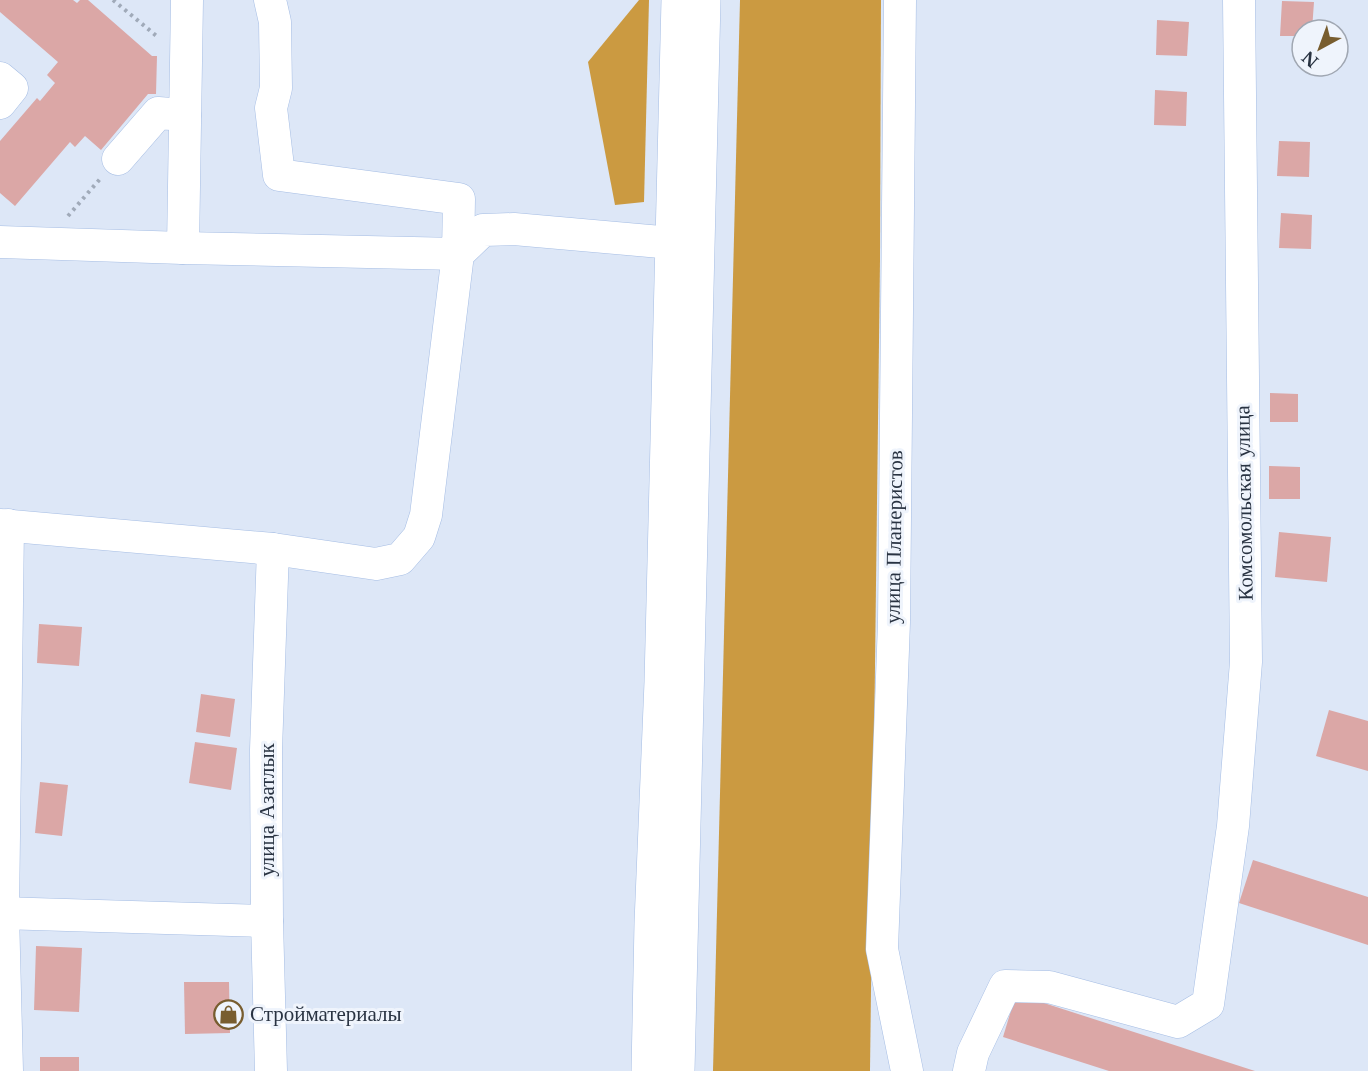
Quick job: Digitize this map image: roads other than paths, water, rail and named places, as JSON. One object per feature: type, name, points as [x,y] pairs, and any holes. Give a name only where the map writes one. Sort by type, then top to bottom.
[{"type":"main road","points":[[648,1071],[651,923],[661,682],[678,0]]},
{"type":"main road","points":[[678,1071],[704,0]]},
{"type":"street","points":[[183,248],[187,0]]},
{"type":"street","points":[[6,1071],[2,913],[4,525],[273,549],[376,564],[400,559],[419,537],[426,515],[458,254],[459,199],[279,175],[271,108],[276,77],[275,22],[270,0]]},
{"type":"street","name":"улица Планеристов","points":[[900,0],[894,622],[882,949],[907,1071]]},
{"type":"street","name":"Комсомольская улица","points":[[969,1071],[973,1053],[1005,987],[1049,987],[1178,1022],[1208,1004],[1233,826],[1246,662],[1239,0]]},
{"type":"street","points":[[0,78],[12,88],[0,103]]},
{"type":"street","points":[[117,159],[158,113],[185,115]]},
{"type":"street","points":[[0,242],[458,254],[483,230],[514,229],[672,243]]},
{"type":"street","name":"улица Азатлык","points":[[271,1071],[266,750],[273,549]]},
{"type":"street","points":[[2,913],[267,921]]},
{"type":"place","name":"Стройматериалы","points":[[229,1014]]}]
